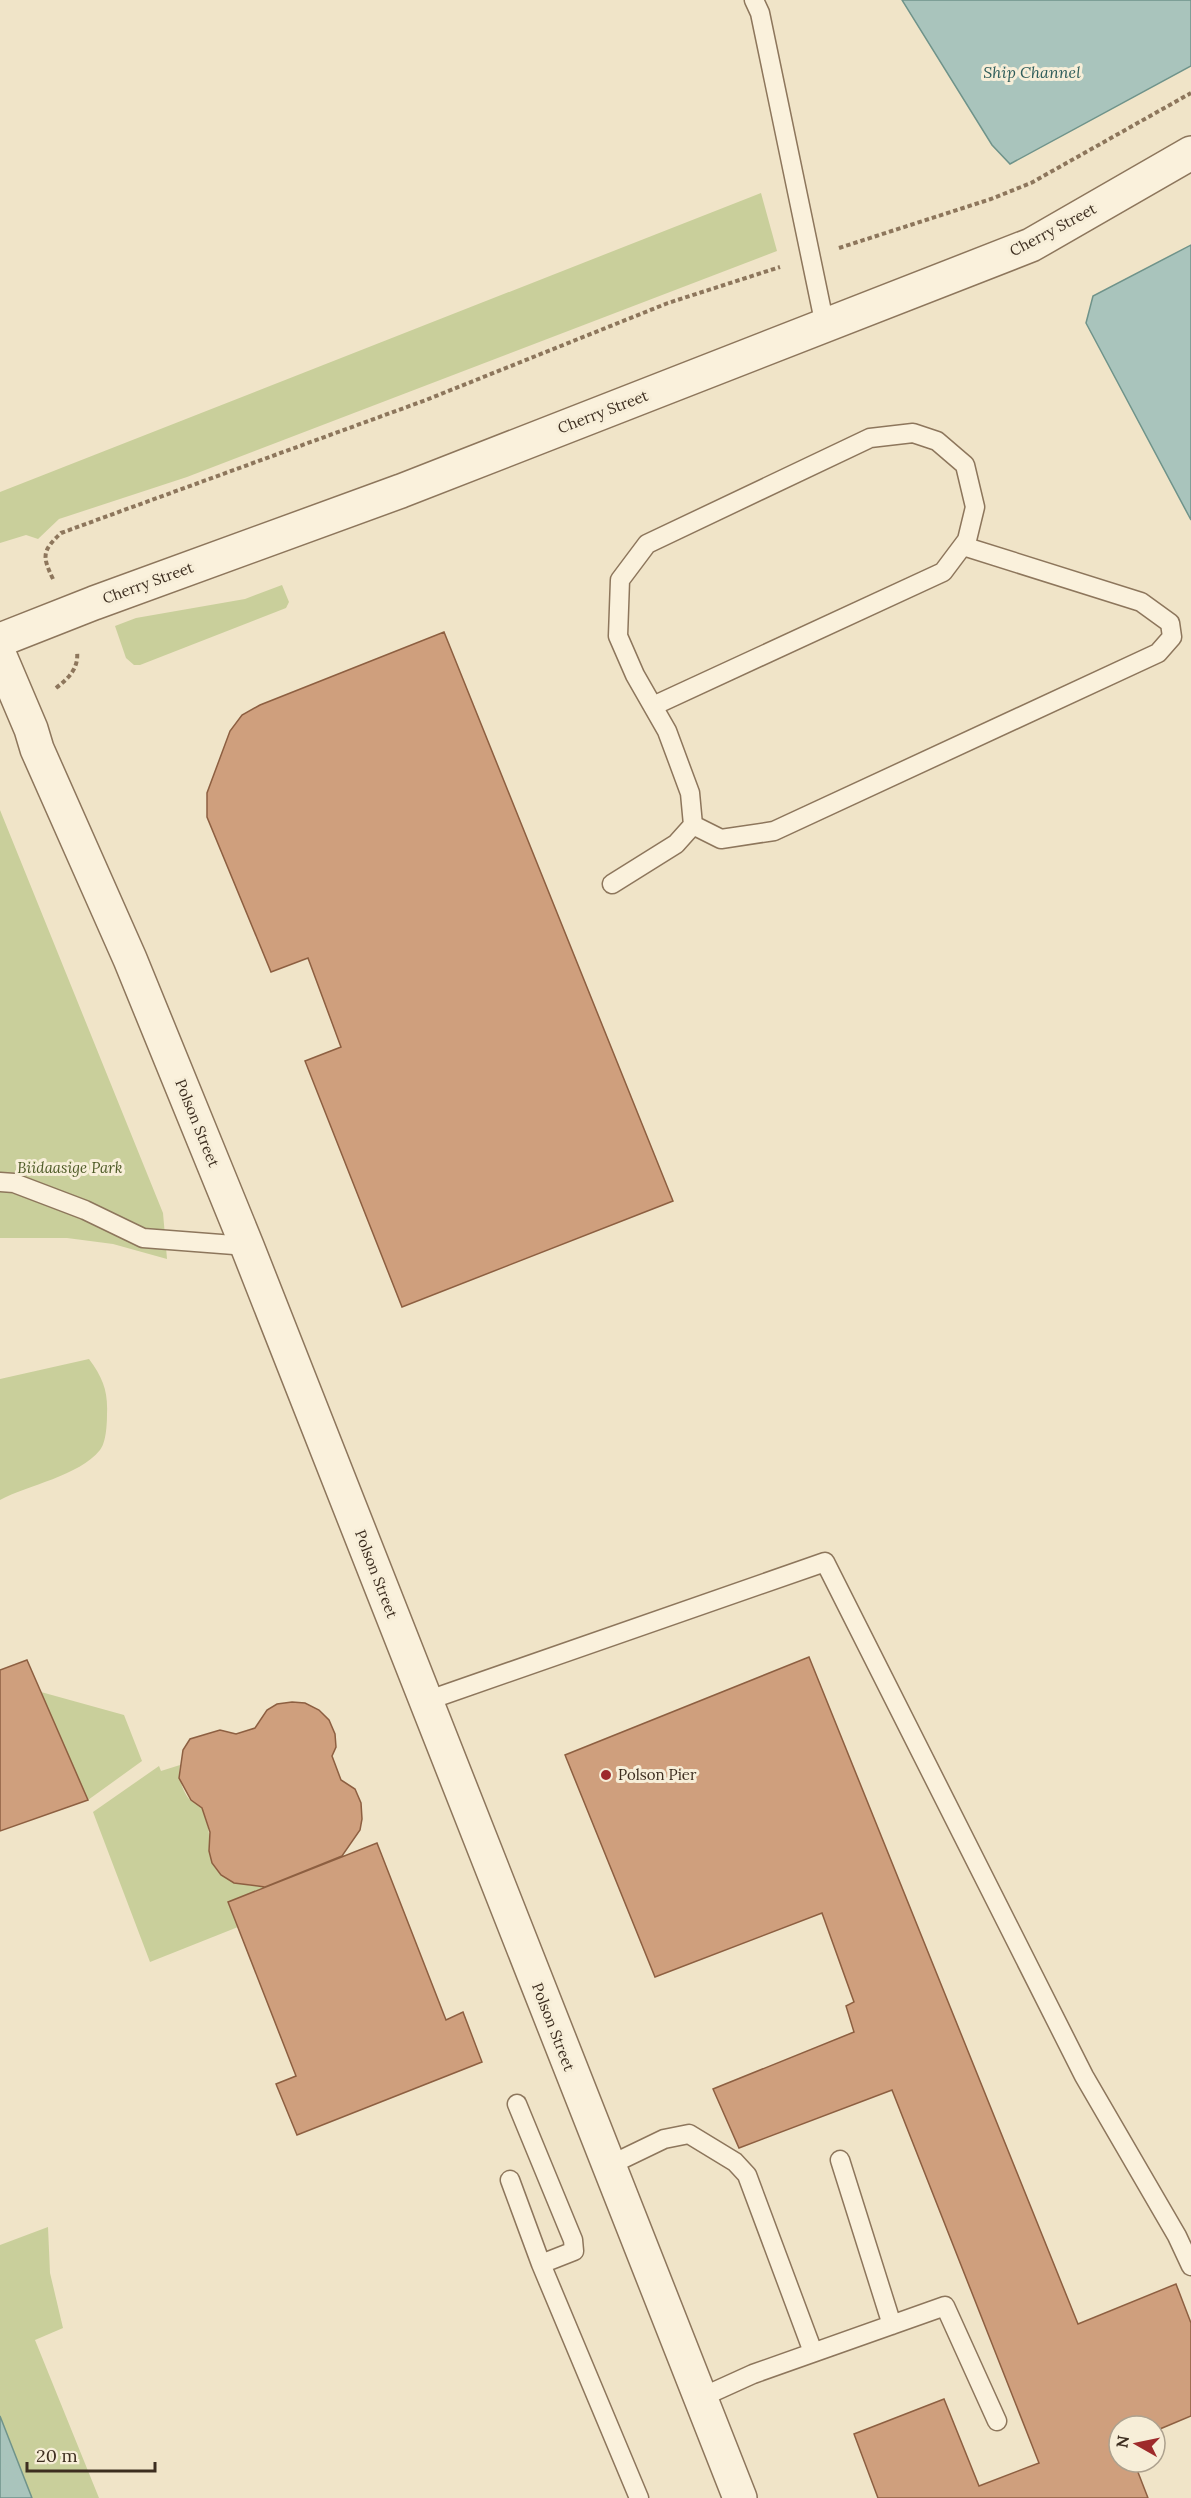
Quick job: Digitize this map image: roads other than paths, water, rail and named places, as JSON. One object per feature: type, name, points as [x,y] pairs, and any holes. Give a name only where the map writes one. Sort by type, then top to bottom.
[{"type":"street","name":"Cherry Street","points":[[0,640],[94,603],[401,491],[1031,245],[1191,153]]},
{"type":"street","name":"Polson Street","points":[[0,656],[31,729],[37,749],[130,959],[248,1246],[700,2398],[733,2496]]},
{"type":"lane","points":[[754,0],[760,13],[825,326]]},
{"type":"lane","points":[[612,884],[676,844],[693,825],[690,793],[667,732],[635,675],[618,636],[620,580],[647,544],[870,438],[913,433],[937,441],[965,465],[975,507],[967,540],[943,572],[653,706]]},
{"type":"lane","points":[[693,825],[721,839],[774,831],[1158,653],[1173,637],[1170,623],[1141,602],[963,546]]},
{"type":"lane","points":[[0,1182],[15,1184],[85,1210],[143,1238],[248,1246]]},
{"type":"lane","points":[[426,1701],[825,1562],[1084,2076],[1191,2266]]},
{"type":"lane","points":[[517,2104],[573,2240],[574,2251],[542,2264]]},
{"type":"lane","points":[[608,2166],[664,2139],[689,2134],[735,2162],[747,2175],[813,2352]]},
{"type":"lane","points":[[840,2160],[892,2325]]},
{"type":"lane","points":[[510,2180],[542,2264],[639,2498]]},
{"type":"lane","points":[[700,2398],[753,2374],[945,2306],[997,2421]]},
{"type":"water","name":"Ship Channel","points":[[902,0],[1191,0],[1191,66],[1010,164],[992,145]]},
{"type":"water","points":[[1191,245],[1191,520],[1086,323],[1093,296]]},
{"type":"water","points":[[0,2416],[32,2498],[0,2498]]},
{"type":"place","name":"Polson Pier","points":[[606,1775]]},
{"type":"park label","name":"Biidaasige Park","points":[[70,1168]]}]
